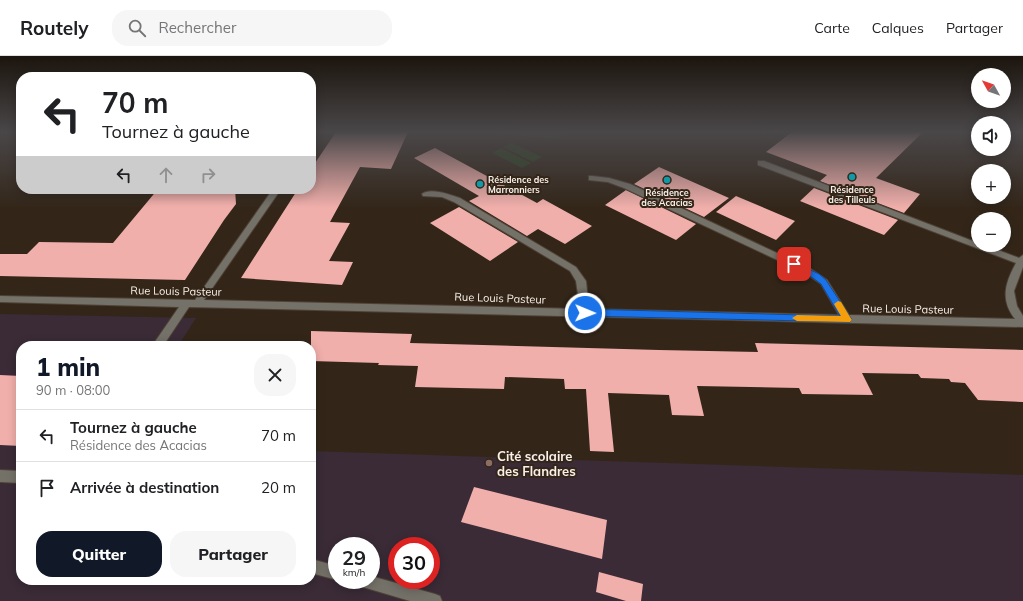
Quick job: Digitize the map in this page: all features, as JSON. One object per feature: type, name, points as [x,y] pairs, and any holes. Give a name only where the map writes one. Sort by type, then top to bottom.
[{"type":"street","points":[[761,163],[1022,260],[1011,280],[1008,293],[1012,309],[1023,323]]},
{"type":"street","points":[[592,178],[609,180],[627,186],[808,271],[824,282],[847,320]]},
{"type":"street","points":[[197,304],[274,194]]},
{"type":"street","points":[[426,194],[438,194],[456,200],[573,269],[581,281],[585,313]]},
{"type":"street","name":"Rue Louis Pasteur","points":[[0,299],[1023,323]]},
{"type":"street","points":[[161,341],[187,304]]},
{"type":"street","points":[[0,476],[16,477]]},
{"type":"street","points":[[316,567],[328,571]]},
{"type":"street","points":[[380,585],[435,601]]},
{"type":"shaded area","name":"Cité scolaire des Flandres","points":[[0,314],[196,318],[181,341],[16,341],[16,585],[316,585],[316,451],[1023,475],[1023,601],[0,601]]},
{"type":"green space","points":[[501,157],[520,157],[531,163],[522,168]]},
{"type":"green space","points":[[524,157],[541,157],[533,162]]},
{"type":"building","points":[[319,157],[396,157],[391,169],[360,167],[330,222],[350,223],[329,261],[353,262],[342,285],[241,278],[295,194],[316,194],[316,162]]},
{"type":"building","name":"Résidence des Marronniers","points":[[452,157],[537,203],[543,199],[592,226],[565,244],[538,229],[527,236],[469,201],[479,196],[414,158]]},
{"type":"building","points":[[780,157],[897,157],[876,178],[920,194],[904,213],[820,181],[827,175]]},
{"type":"building","points":[[659,167],[729,198],[704,217],[634,184]]},
{"type":"building","points":[[814,188],[898,220],[884,235],[800,201]]},
{"type":"building","points":[[626,190],[696,224],[676,240],[605,205]]},
{"type":"building","points":[[154,194],[235,194],[236,204],[185,280],[0,276],[0,254],[27,254],[39,242],[113,243]]},
{"type":"building","points":[[736,196],[795,221],[776,240],[716,212]]},
{"type":"building","points":[[459,207],[518,242],[490,261],[430,223]]},
{"type":"building","points":[[311,331],[412,334],[410,343],[659,350],[758,352],[755,343],[1023,350],[1023,402],[978,400],[965,383],[951,382],[949,379],[921,378],[918,374],[862,373],[873,395],[802,394],[799,388],[697,386],[704,416],[672,415],[669,395],[608,393],[614,452],[590,451],[586,389],[565,389],[564,379],[505,377],[504,389],[415,387],[418,366],[316,361],[316,341],[311,341]]},
{"type":"building","points":[[0,375],[16,376],[16,446],[0,445]]},
{"type":"building","points":[[474,487],[607,520],[602,559],[461,522]]},
{"type":"building","points":[[599,572],[643,584],[641,601],[626,601],[596,592]]},
{"type":"slow traffic","points":[[797,318],[847,320],[838,304]]},
{"type":"place","name":"Résidence des Tilleuls","points":[[852,177]]},
{"type":"place","name":"Résidence des Acacias","points":[[667,180]]},
{"type":"place","name":"Résidence des Marronniers","points":[[480,184]]},
{"type":"place","name":"Cité scolaire des Flandres","points":[[489,463]]},
{"type":"route","points":[[585,313],[847,320],[824,282],[808,271],[794,264]]}]
